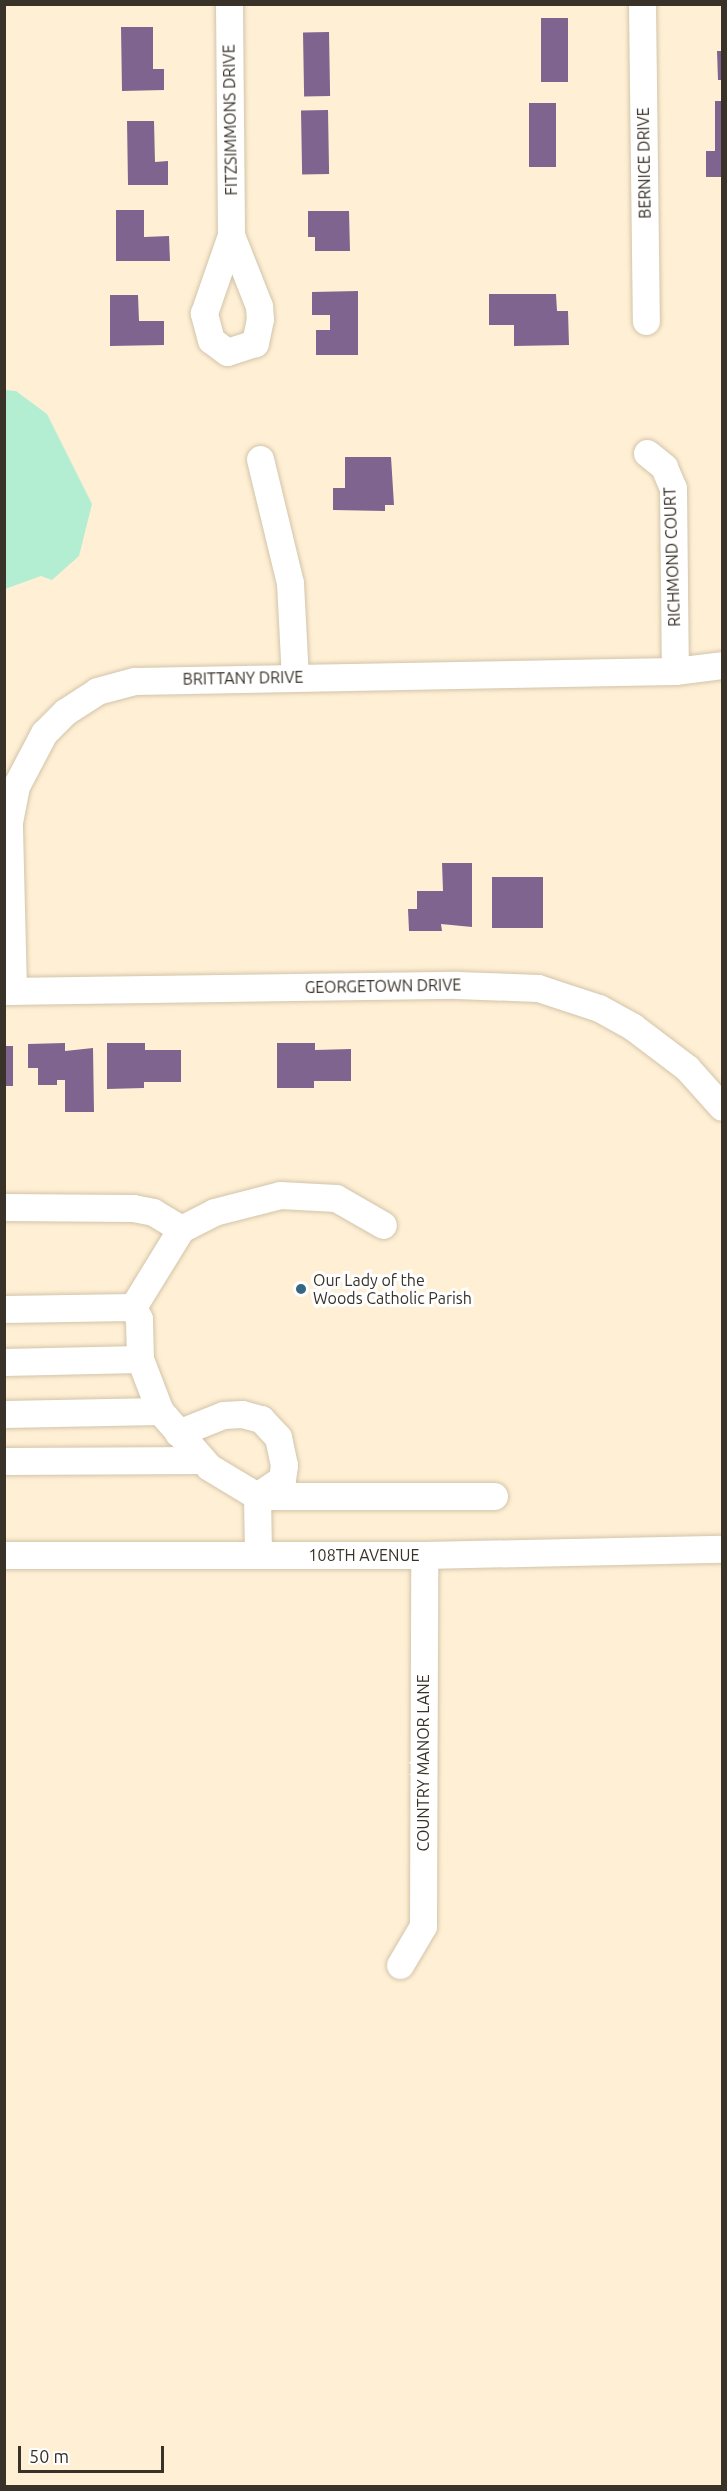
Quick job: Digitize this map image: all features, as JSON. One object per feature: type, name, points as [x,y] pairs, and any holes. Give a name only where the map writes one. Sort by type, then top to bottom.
[{"type":"street","name":"FITZSIMMONS DRIVE","points":[[229,4],[231,235]]},
{"type":"street","name":"BERNICE DRIVE","points":[[642,4],[646,321]]},
{"type":"street","name":"RICHMOND COURT","points":[[647,453],[664,467],[673,488],[675,670]]},
{"type":"street","points":[[260,459],[290,583],[295,677]]},
{"type":"street","name":"BRITTANY DRIVE","points":[[9,991],[9,822],[16,786],[44,733],[65,712],[97,691],[135,681],[675,670],[723,665]]},
{"type":"street","name":"GEORGETOWN DRIVE","points":[[9,991],[457,985],[538,988],[599,1008],[633,1027],[687,1068],[723,1107]]},
{"type":"street","points":[[133,1307],[182,1229],[214,1212],[280,1195],[336,1197],[383,1225]]},
{"type":"street","points":[[4,1207],[134,1208],[153,1212],[182,1229]]},
{"type":"street","points":[[4,1309],[133,1307]]},
{"type":"street","points":[[133,1307],[139,1319],[141,1359],[160,1411],[202,1460],[257,1496],[494,1496]]},
{"type":"street","points":[[4,1362],[141,1359]]},
{"type":"street","points":[[4,1414],[160,1411]]},
{"type":"street","points":[[178,1433],[223,1414],[261,1419],[278,1437],[284,1465],[282,1479],[257,1496]]},
{"type":"street","points":[[4,1461],[202,1460]]},
{"type":"street","points":[[257,1496],[258,1555]]},
{"type":"street","name":"108TH AVENUE","points":[[4,1555],[424,1555],[723,1549]]},
{"type":"street","name":"COUNTRY MANOR LANE","points":[[400,1965],[423,1926],[424,1555]]},
{"type":"green space","points":[[5,390],[16,391],[47,414],[92,504],[79,556],[52,580],[41,576],[5,589]]},
{"type":"building","points":[[541,18],[568,18],[568,82],[541,82]]},
{"type":"building","points":[[121,27],[153,27],[153,69],[164,69],[164,90],[122,91]]},
{"type":"building","points":[[303,32],[329,32],[330,96],[304,96]]},
{"type":"building","points":[[717,51],[722,51],[722,80],[718,80]]},
{"type":"building","points":[[715,101],[722,101],[722,177],[706,177],[706,151],[715,151]]},
{"type":"building","points":[[529,103],[556,103],[556,167],[529,167]]},
{"type":"building","points":[[301,110],[328,110],[329,174],[302,174]]},
{"type":"building","points":[[127,121],[154,121],[155,162],[168,161],[168,185],[128,185]]},
{"type":"building","points":[[116,210],[144,210],[144,237],[169,236],[170,261],[116,261]]},
{"type":"building","points":[[308,211],[349,211],[350,251],[315,251],[315,237],[308,237]]},
{"type":"building","points":[[358,291],[358,355],[316,355],[316,330],[330,330],[330,315],[312,315],[312,292]]},
{"type":"building","points":[[489,294],[556,294],[557,311],[568,311],[569,345],[514,346],[514,325],[489,325]]},
{"type":"building","points":[[110,295],[138,295],[139,321],[164,321],[164,345],[110,346]]},
{"type":"building","points":[[345,457],[391,457],[394,505],[385,505],[385,511],[333,510],[333,488],[345,488]]},
{"type":"building","points":[[442,863],[472,863],[472,927],[441,924],[442,931],[409,931],[408,909],[417,909],[417,891],[443,891]]},
{"type":"building","points":[[492,877],[543,877],[543,928],[492,928]]},
{"type":"building","points":[[65,1043],[65,1051],[93,1048],[94,1112],[65,1112],[65,1080],[57,1080],[57,1085],[38,1085],[38,1068],[28,1068],[28,1044]]},
{"type":"building","points":[[107,1043],[145,1043],[145,1050],[181,1050],[181,1082],[144,1082],[144,1088],[107,1089]]},
{"type":"building","points":[[277,1043],[315,1043],[315,1050],[351,1049],[351,1081],[314,1081],[314,1088],[277,1088]]},
{"type":"building","points":[[4,1046],[13,1046],[13,1086],[4,1086]]},
{"type":"place","name":"Our Lady of the Woods Catholic Parish","points":[[301,1289]]}]
